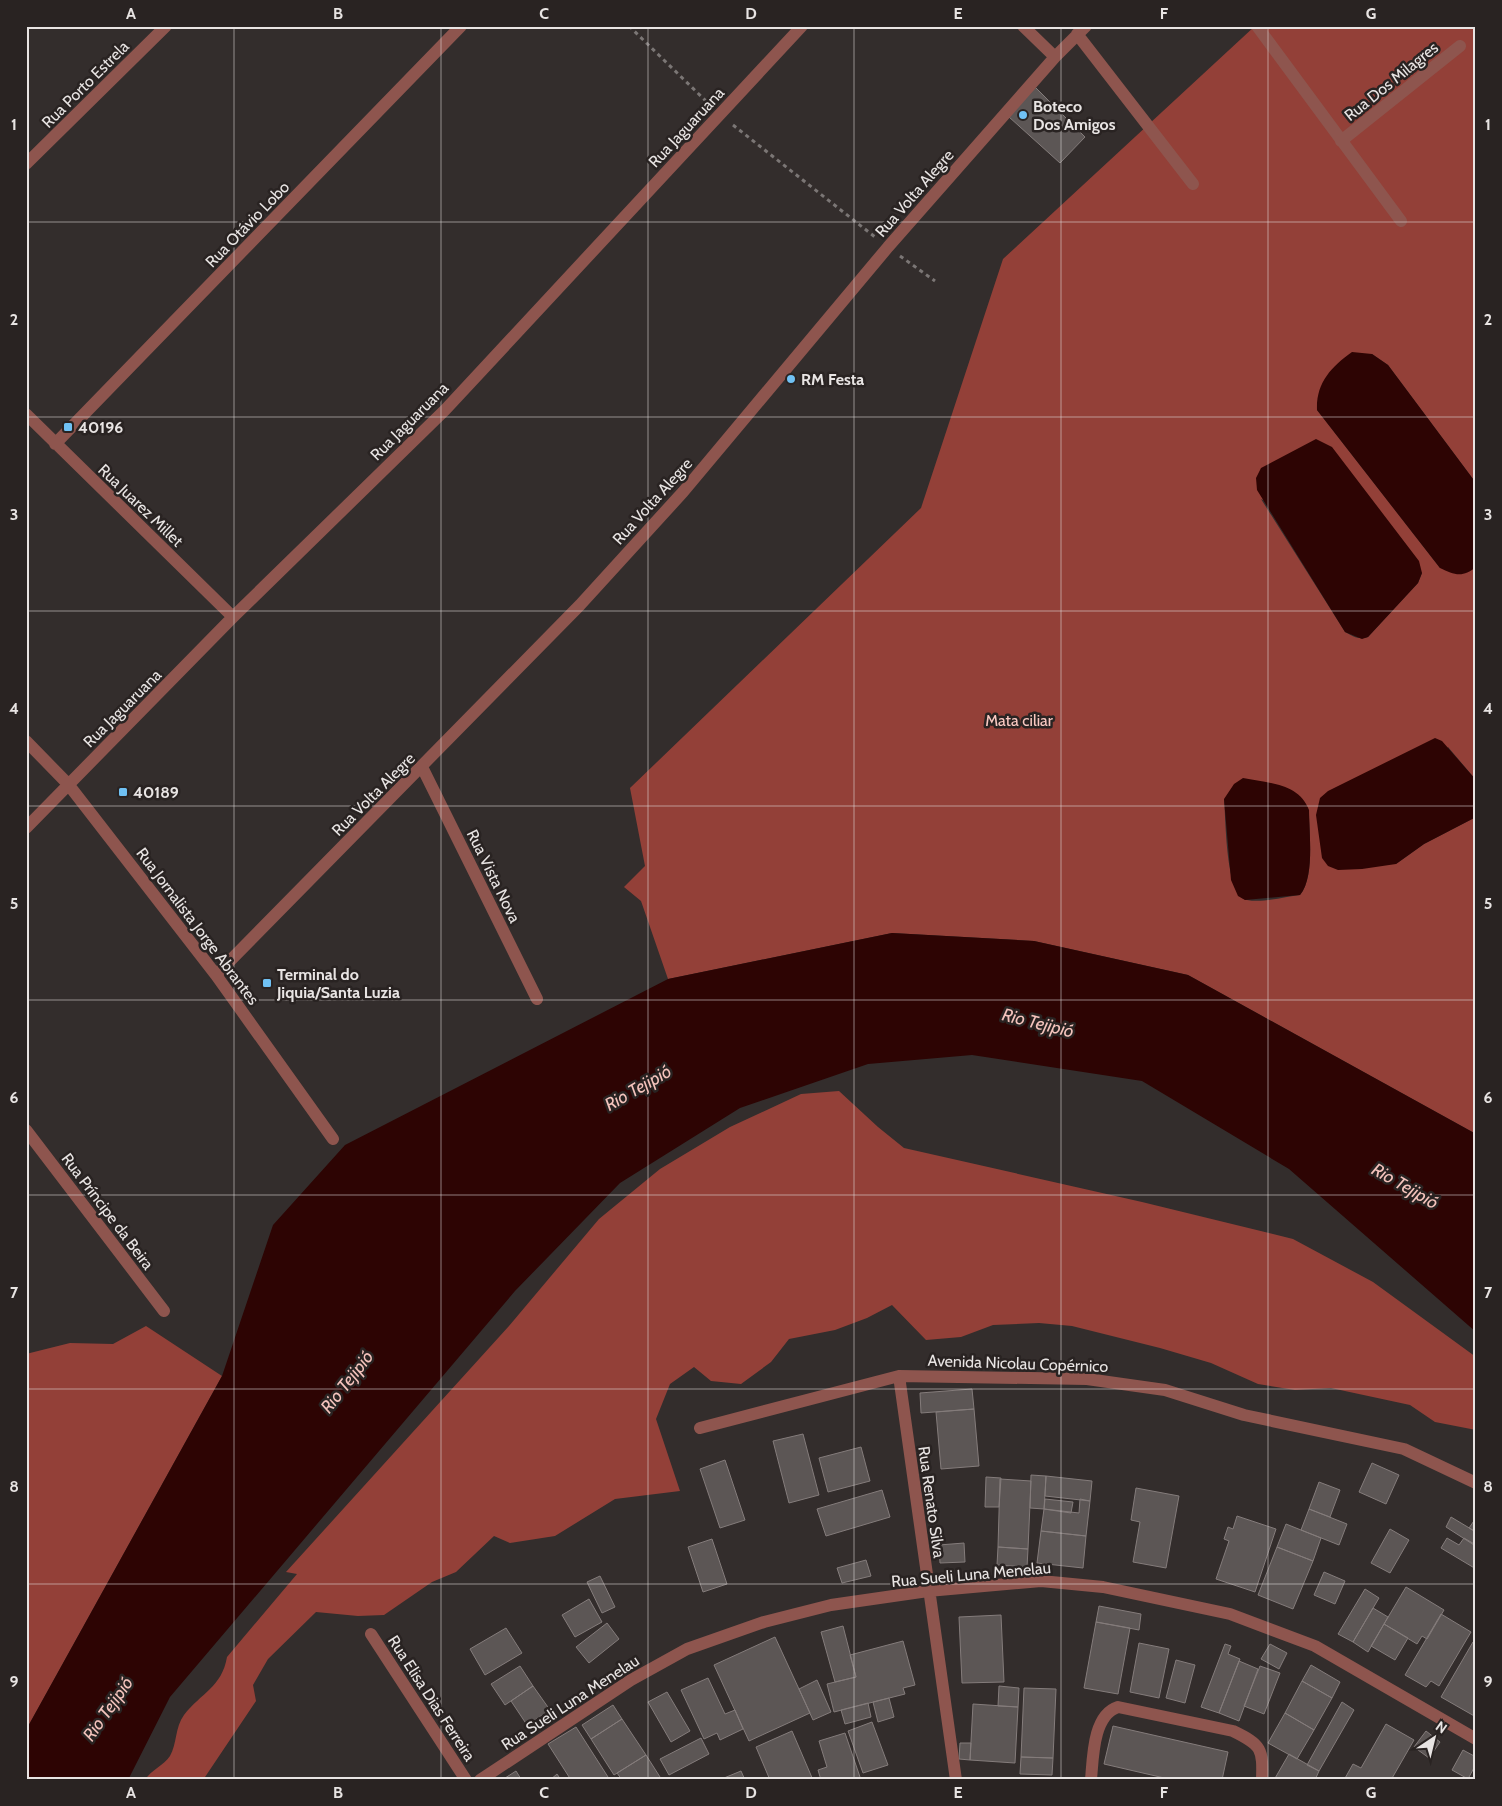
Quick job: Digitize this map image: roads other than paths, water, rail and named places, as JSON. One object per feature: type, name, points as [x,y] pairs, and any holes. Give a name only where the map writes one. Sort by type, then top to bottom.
[{"type":"street","name":"Rua Porto Estrela","points":[[26,164],[166,26]]},
{"type":"street","name":"Rua Otávio Lobo","points":[[55,444],[461,26]]},
{"type":"street","name":"Rua Jaguaruana","points":[[26,828],[233,618],[445,410],[802,26]]},
{"type":"street","points":[[1023,26],[1055,57]]},
{"type":"street","points":[[1257,26],[1401,222]]},
{"type":"street","points":[[1082,30],[1193,184]]},
{"type":"street","name":"Rua Volta Alegre","points":[[216,975],[580,605],[683,492],[888,247],[1055,57],[1082,30]]},
{"type":"street","name":"Rua Dos Milagres","points":[[1341,141],[1460,46]]},
{"type":"street","name":"Rua Juarez Millet","points":[[26,414],[233,618]]},
{"type":"street","name":"Rua Jornalista Jorge Abrantes","points":[[26,741],[68,784],[216,975],[333,1139]]},
{"type":"street","name":"Rua Vista Nova","points":[[422,767],[537,999]]},
{"type":"street","name":"Rua Príncipe da Beira","points":[[26,1130],[164,1312]]},
{"type":"street","name":"Avenida Nicolau Copérnico","points":[[700,1428],[899,1376],[1087,1379],[1166,1390],[1244,1415],[1404,1449],[1476,1483]]},
{"type":"street","name":"Rua Renato Silva","points":[[899,1376],[956,1780]]},
{"type":"street","name":"Rua Sueli Luna Menelau","points":[[480,1780],[631,1680],[687,1649],[764,1622],[831,1605],[928,1590],[1041,1582],[1103,1587],[1230,1614],[1314,1646],[1476,1739]]},
{"type":"street","name":"Rua Elisa Dias Ferreira","points":[[371,1634],[466,1780]]},
{"type":"street","points":[[1091,1780],[1099,1728],[1104,1716],[1118,1707],[1233,1731],[1247,1737],[1258,1745],[1263,1754],[1262,1780]]},
{"type":"water","points":[[1352,352],[1372,354],[1388,365],[1476,483],[1476,567],[1467,573],[1458,574],[1440,568],[1317,410],[1319,392],[1326,376]]},
{"type":"water","points":[[1316,439],[1332,447],[1419,561],[1422,573],[1418,583],[1368,637],[1362,639],[1345,632],[1257,490],[1256,478],[1261,468]]},
{"type":"water","points":[[1435,738],[1442,741],[1476,780],[1476,817],[1424,844],[1396,864],[1338,870],[1328,866],[1322,858],[1316,815],[1320,798],[1328,791]]},
{"type":"water","points":[[1243,778],[1272,783],[1290,789],[1298,794],[1309,810],[1308,877],[1300,895],[1245,900],[1238,896],[1231,880],[1224,799],[1234,784]]},
{"type":"water","name":"Rio Tejipió","points":[[892,933],[1034,941],[1188,975],[1476,1134],[1476,1332],[1289,1169],[1142,1081],[972,1055],[868,1064],[740,1108],[620,1183],[515,1291],[170,1697],[128,1780],[26,1780],[26,1730],[222,1376],[273,1225],[345,1145],[668,979]]},
{"type":"place","name":"Boteco Dos Amigos","points":[[1023,115]]},
{"type":"place","name":"RM Festa","points":[[791,379]]},
{"type":"place","name":"40196","points":[[68,427]]},
{"type":"place","name":"40189","points":[[123,792]]},
{"type":"place","name":"Terminal do Jiquia/Santa Luzia","points":[[267,983]]},
{"type":"park label","name":"Mata ciliar","points":[[1019,720]]}]
